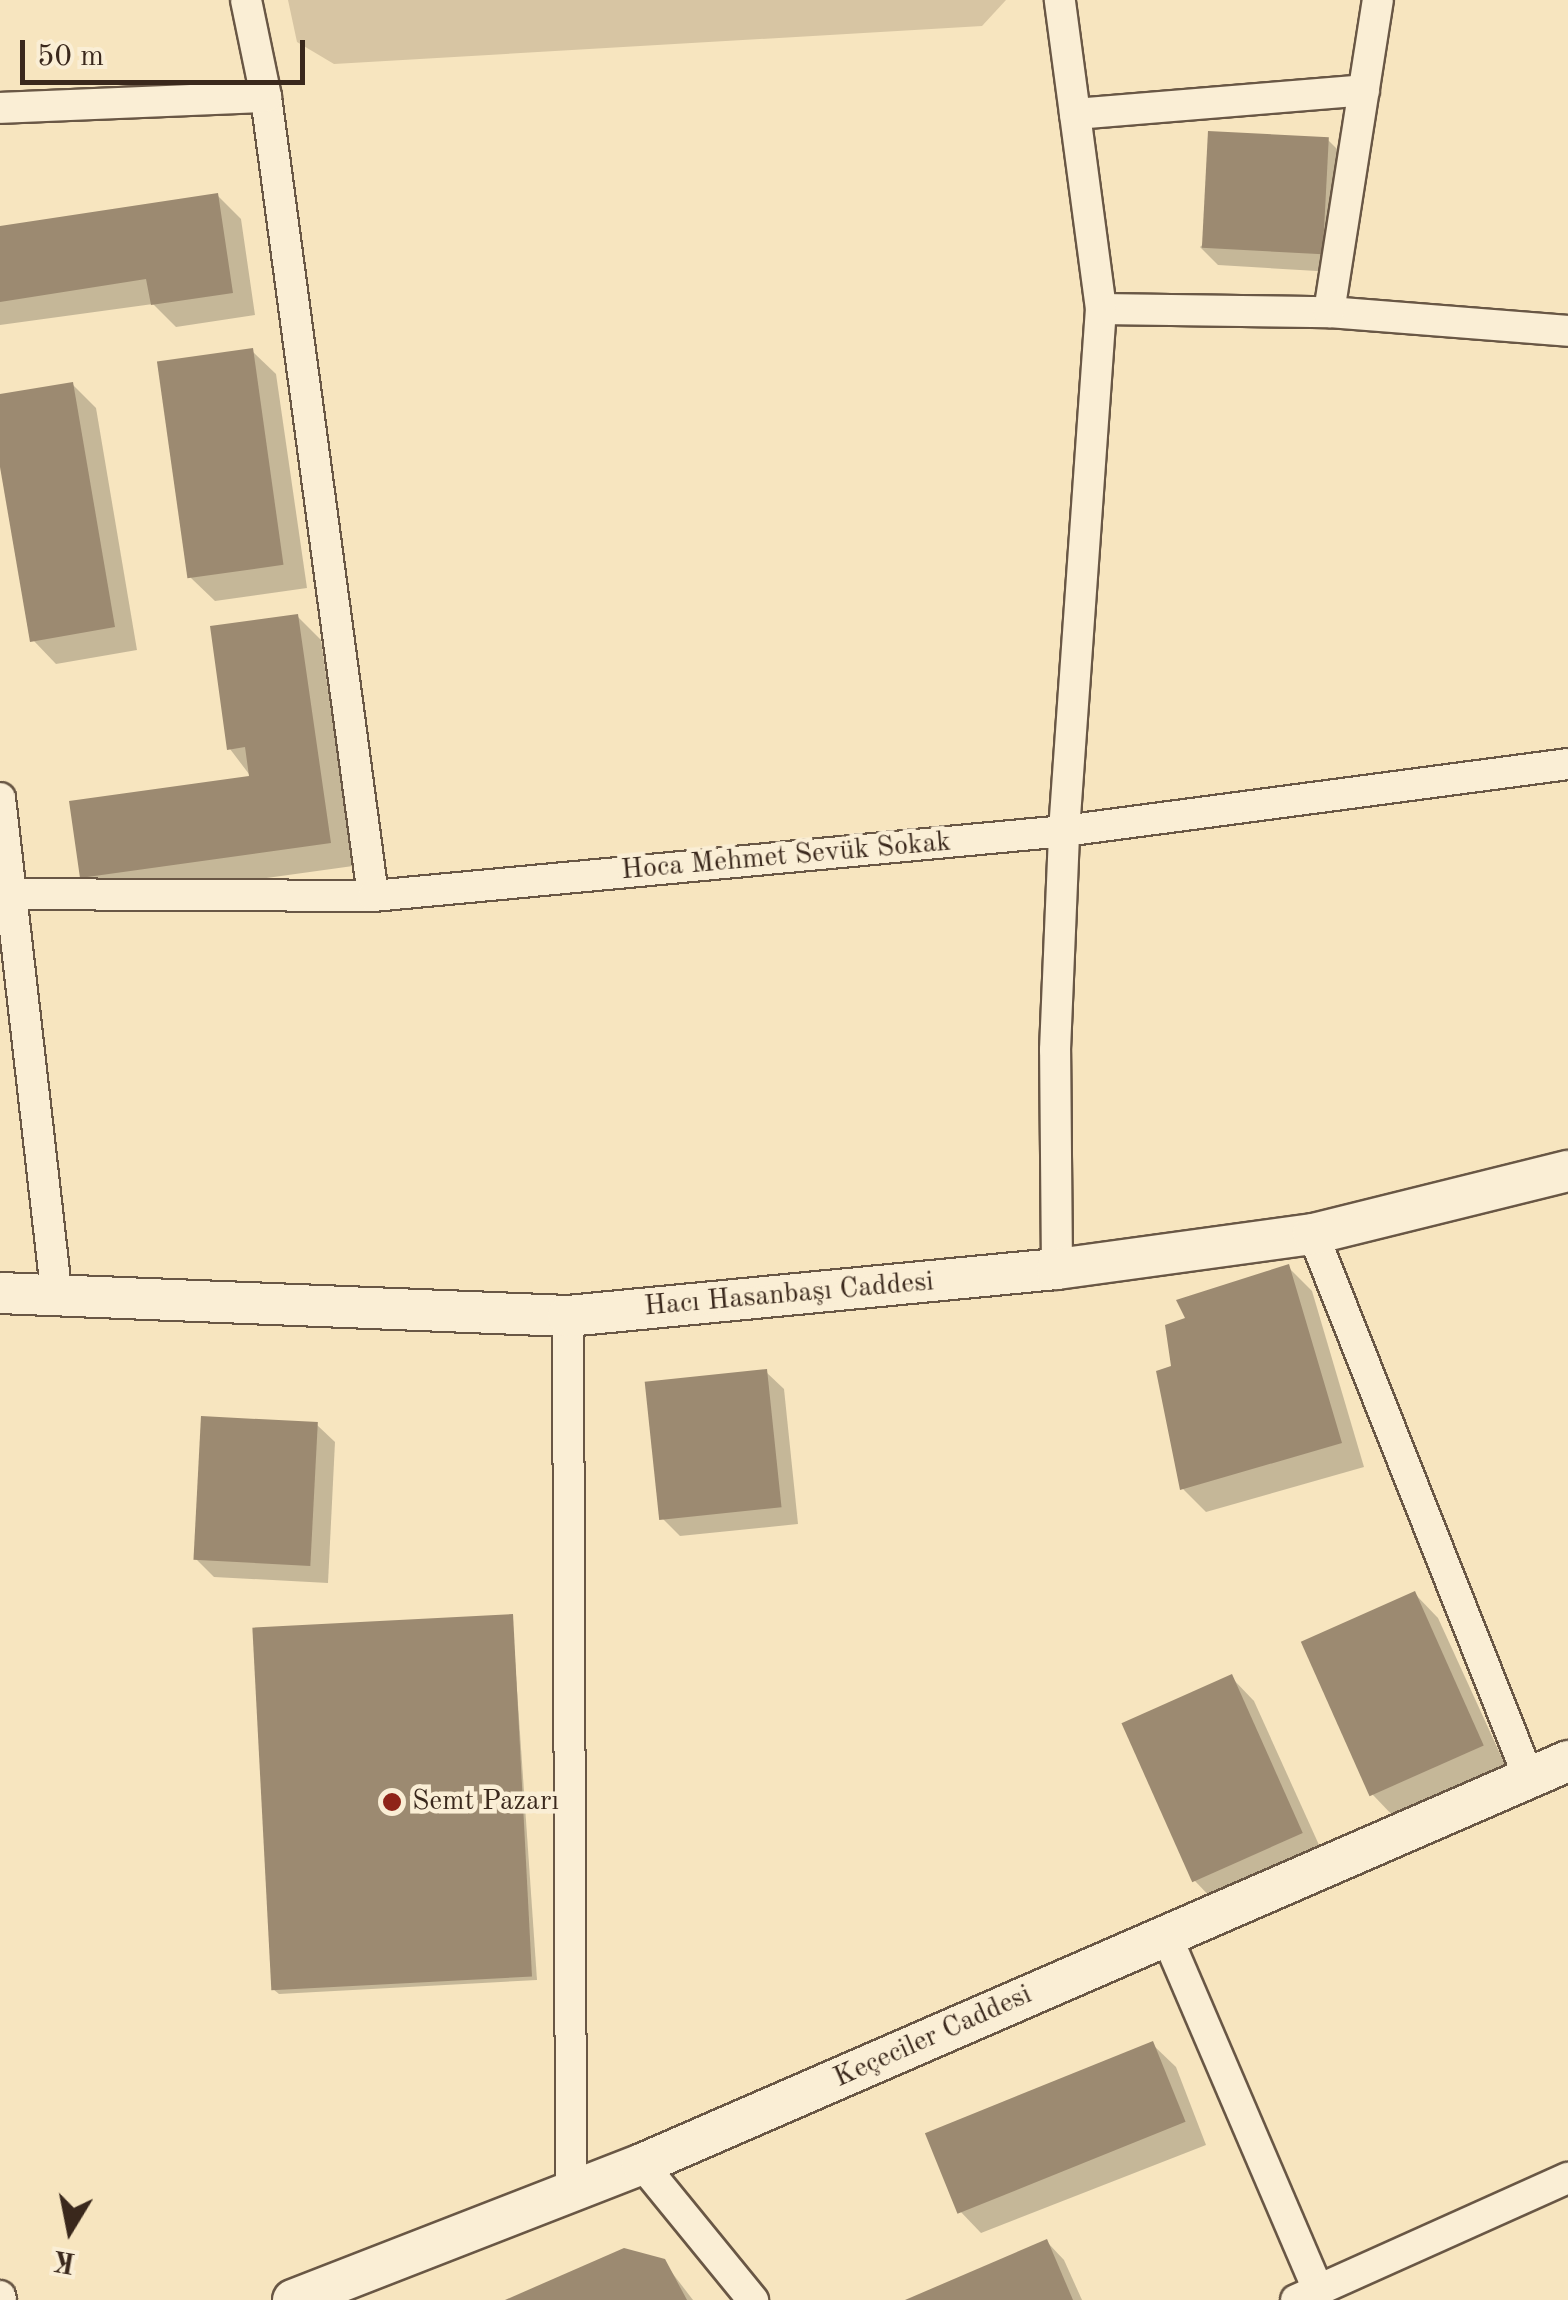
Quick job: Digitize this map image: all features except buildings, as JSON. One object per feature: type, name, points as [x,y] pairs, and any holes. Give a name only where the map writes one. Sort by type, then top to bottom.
[{"type":"street","points":[[246,0],[266,97],[372,896]]},
{"type":"street","points":[[1058,1269],[1055,1050],[1064,831],[1101,308],[1060,0]]},
{"type":"street","points":[[1329,312],[1378,0]]},
{"type":"street","points":[[1075,114],[1364,90]]},
{"type":"street","points":[[0,108],[266,97]]},
{"type":"street","points":[[1101,308],[1329,312],[1568,331]]},
{"type":"street","name":"Hoca Mehmet Sevük Sokak","points":[[8,894],[372,896],[1064,831],[1568,764]]},
{"type":"street","points":[[0,798],[56,1290]]},
{"type":"street","name":"Hacı Hasanbaşı Caddesi","points":[[0,1292],[56,1290],[568,1316],[1058,1269],[1313,1234],[1568,1171]]},
{"type":"street","points":[[1313,1234],[1528,1776]]},
{"type":"street","points":[[568,1316],[571,2192]]},
{"type":"street","name":"Keçeciler Caddesi","points":[[293,2300],[642,2164],[1568,1761]]},
{"type":"street","points":[[1166,1935],[1304,2297],[1568,2178]]},
{"type":"street","points":[[642,2164],[753,2300]]},
{"type":"shaded area","points":[[288,0],[1006,0],[982,26],[334,64],[297,42]]},
{"type":"place","name":"Semt Pazarı","points":[[392,1802]]}]
